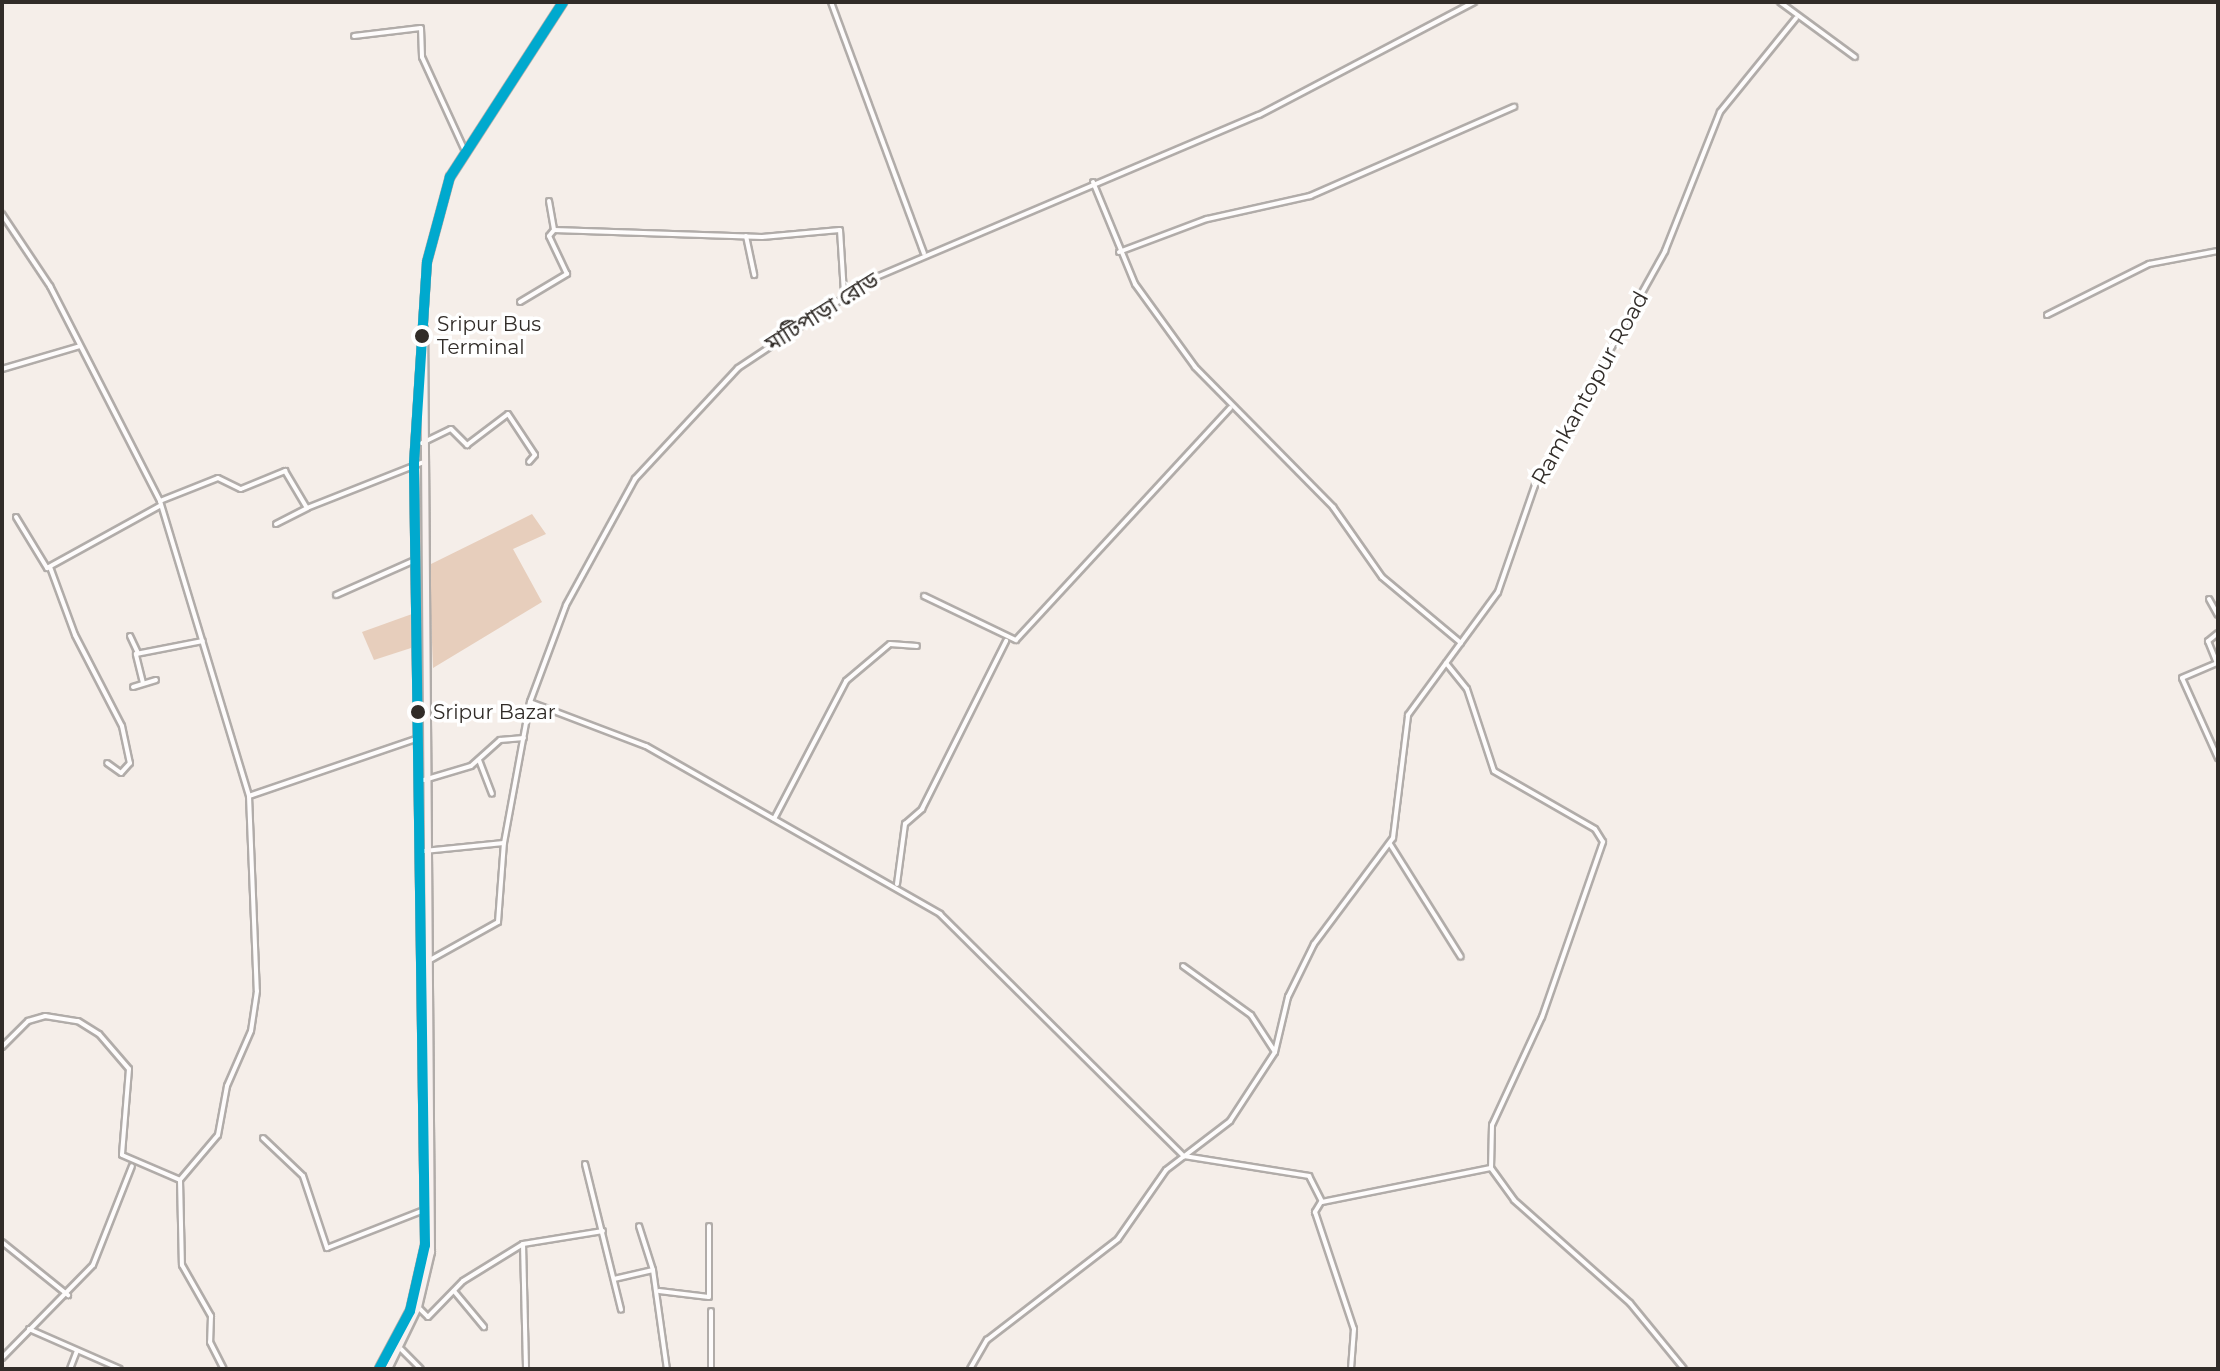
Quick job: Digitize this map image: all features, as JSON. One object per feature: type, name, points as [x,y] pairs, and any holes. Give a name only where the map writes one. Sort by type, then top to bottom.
[{"type":"main road","points":[[379,1369],[421,1276],[424,1210],[415,560],[423,313],[439,203],[466,153],[563,2]]},
{"type":"main road","points":[[388,1369],[401,1349],[418,1307],[431,1252],[418,463],[422,443],[423,313]]},
{"type":"street","points":[[831,2],[924,253]]},
{"type":"street","name":"মাটিপাড়া রোড","points":[[427,962],[498,922],[504,843],[530,702],[566,605],[658,448],[738,368],[844,293],[924,253],[1259,115],[1474,2]]},
{"type":"street","points":[[1780,2],[1796,18],[1855,57]]},
{"type":"street","name":"Ramkantopur Road","points":[[970,1369],[987,1340],[1118,1239],[1184,1156],[1230,1121],[1275,1052],[1288,997],[1314,944],[1390,844],[1408,715],[1498,592],[1535,485],[1665,251],[1720,112],[1796,18]]},
{"type":"street","points":[[354,36],[421,28],[422,57],[466,153]]},
{"type":"street","points":[[1119,252],[1207,219],[1310,196],[1514,107]]},
{"type":"street","points":[[1092,182],[1119,252],[1160,320],[1230,408],[1333,507],[1382,577],[1461,643]]},
{"type":"street","points":[[520,302],[567,274],[549,236],[554,230],[549,201]]},
{"type":"street","points":[[2,214],[80,346],[161,503],[249,796],[257,991],[251,1031],[227,1086],[218,1135],[180,1180],[182,1265],[211,1316],[210,1342],[224,1369]]},
{"type":"street","points":[[554,230],[746,236],[840,230],[844,293]]},
{"type":"street","points":[[746,236],[754,275]]},
{"type":"street","points":[[2047,315],[2149,264],[2218,251]]},
{"type":"street","points":[[2,369],[80,346]]},
{"type":"street","points":[[897,884],[905,824],[922,809],[1006,641],[1033,625],[1230,408]]},
{"type":"street","points":[[422,443],[451,429],[467,445],[508,414],[535,455],[529,462]]},
{"type":"street","points":[[276,524],[307,508],[418,463]]},
{"type":"street","points":[[50,567],[161,503],[218,478],[241,489],[285,471],[307,508]]},
{"type":"street","points":[[16,517],[50,567],[75,635],[122,726],[130,763],[121,773],[107,763]]},
{"type":"street","points":[[336,595],[415,560]]},
{"type":"street","points":[[924,596],[1006,641]]},
{"type":"street","points":[[2209,599],[2218,615]]},
{"type":"street","points":[[2218,633],[2208,641],[2217,663],[2182,678],[2218,758]]},
{"type":"street","points":[[130,636],[138,653],[143,683]]},
{"type":"street","points":[[138,653],[203,641]]},
{"type":"street","points":[[774,819],[846,681],[890,644],[917,646]]},
{"type":"street","points":[[1446,663],[1467,689],[1494,771],[1595,829],[1603,842],[1542,1017],[1492,1125],[1491,1168],[1514,1200],[1630,1303],[1684,1369]]},
{"type":"street","points":[[133,687],[156,680]]},
{"type":"street","points":[[530,702],[646,746],[897,884],[975,946],[1184,1156],[1309,1176],[1322,1202]]},
{"type":"street","points":[[249,796],[418,738]]},
{"type":"street","points":[[424,780],[479,760],[496,742],[524,738]]},
{"type":"street","points":[[479,760],[492,794]]},
{"type":"street","points":[[424,851],[504,843]]},
{"type":"street","points":[[1390,844],[1461,957]]},
{"type":"street","points":[[1183,966],[1251,1015],[1275,1052]]},
{"type":"street","points":[[2,1047],[28,1021],[60,1016],[115,1047],[129,1069],[122,1141],[133,1165],[97,1259],[68,1295],[2,1358]]},
{"type":"street","points":[[263,1138],[303,1176],[327,1248],[424,1210]]},
{"type":"street","points":[[585,1164],[621,1310]]},
{"type":"street","points":[[133,1165],[180,1180]]},
{"type":"street","points":[[1351,1369],[1354,1329],[1315,1212],[1322,1202],[1491,1168]]},
{"type":"street","points":[[639,1226],[659,1291],[667,1369]]},
{"type":"street","points":[[659,1291],[709,1297],[709,1226]]},
{"type":"street","points":[[418,1307],[428,1317],[454,1291],[523,1244],[603,1231]]},
{"type":"street","points":[[2,1242],[68,1295]]},
{"type":"street","points":[[523,1244],[526,1369]]},
{"type":"street","points":[[614,1279],[653,1270]]},
{"type":"street","points":[[454,1291],[484,1327]]},
{"type":"street","points":[[711,1311],[711,1369]]},
{"type":"street","points":[[29,1329],[120,1369]]},
{"type":"street","points":[[401,1349],[421,1369]]},
{"type":"street","points":[[70,1369],[77,1351]]},
{"type":"shaded area","points":[[532,514],[546,534],[513,549],[542,602],[433,668],[429,565]]},
{"type":"shaded area","points":[[412,614],[411,648],[374,660],[362,632]]},
{"type":"transit line","points":[[379,1369],[410,1311],[425,1245],[414,463],[427,262],[450,177],[563,2]]},
{"type":"place","name":"Sripur Bus Terminal","points":[[422,336]]},
{"type":"place","name":"Sripur Bazar","points":[[418,712]]}]
